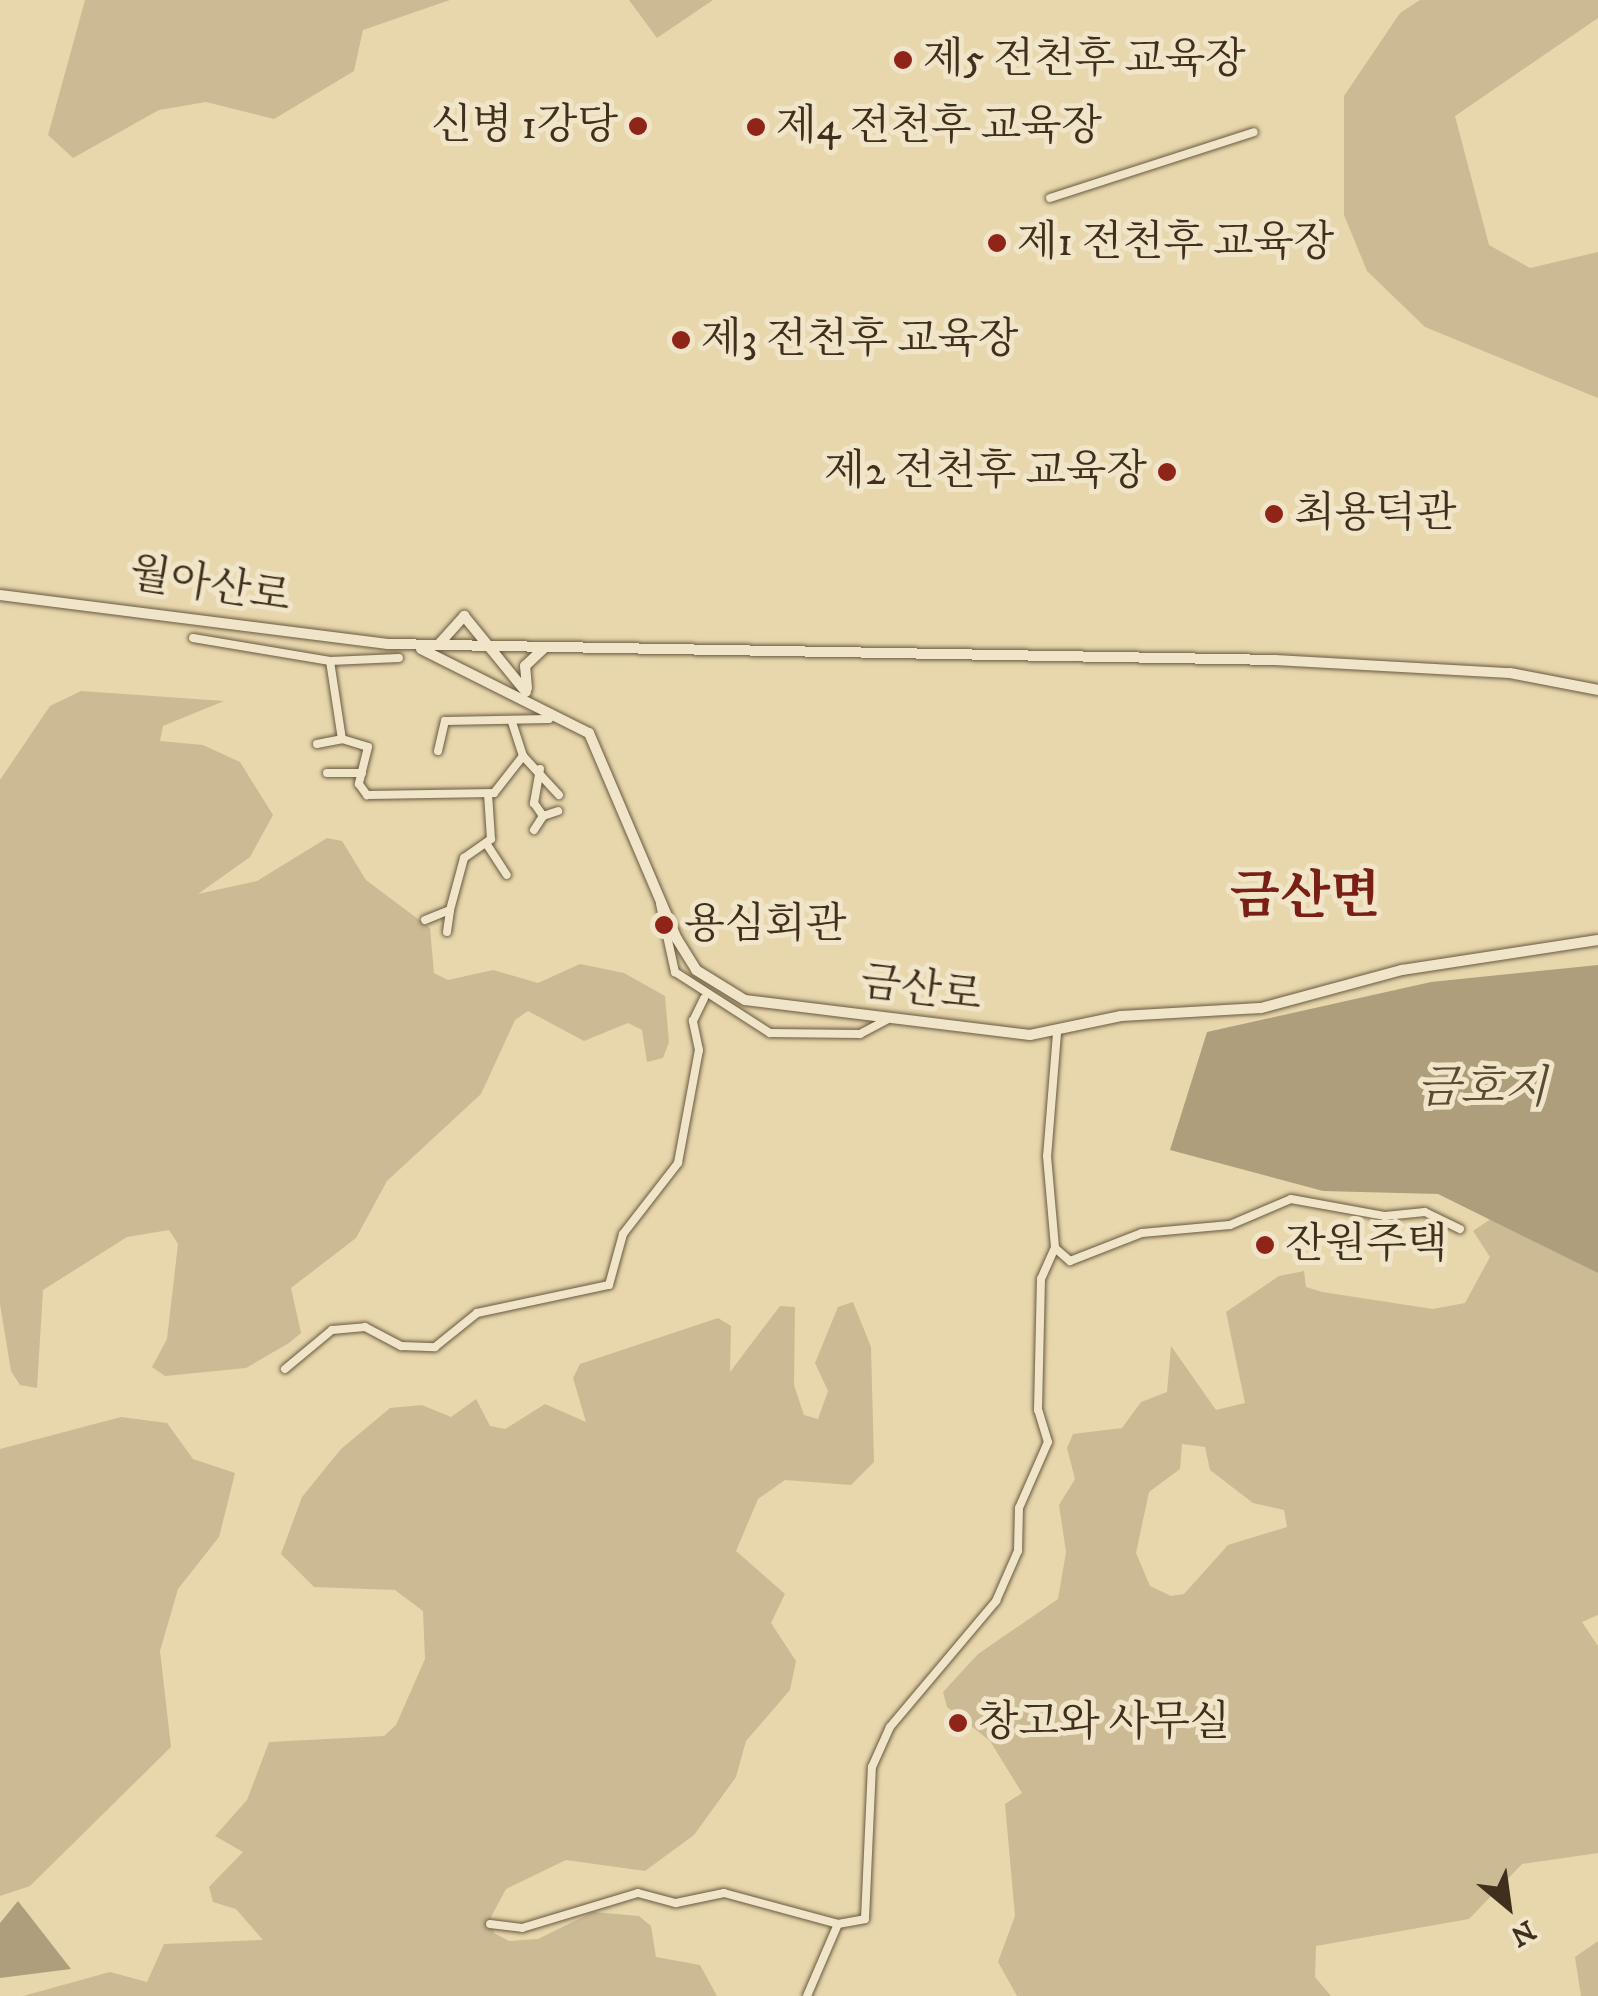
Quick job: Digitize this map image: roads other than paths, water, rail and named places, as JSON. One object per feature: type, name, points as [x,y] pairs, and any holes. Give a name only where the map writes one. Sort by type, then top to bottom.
[{"type":"main road","name":"월아산로","points":[[0,594],[410,645]]},
{"type":"main road","points":[[436,646],[464,616],[530,696]]},
{"type":"main road","points":[[410,645],[1275,660],[1510,673],[1598,690]]},
{"type":"main road","name":"금산로","points":[[410,645],[530,696],[588,732],[660,904],[696,970],[717,989],[888,1018],[1057,1033],[1121,1016],[1261,1008],[1402,970],[1598,940]]},
{"type":"main road","points":[[530,696],[525,666],[544,649]]},
{"type":"street","points":[[1050,198],[1254,132]]},
{"type":"street","points":[[192,638],[330,660],[399,658]]},
{"type":"street","points":[[330,660],[342,739]]},
{"type":"street","points":[[438,751],[446,720],[549,719]]},
{"type":"street","points":[[512,722],[522,756],[540,768],[559,795]]},
{"type":"street","points":[[317,744],[342,739],[368,747],[362,773],[367,796],[488,794]]},
{"type":"street","points":[[506,875],[486,843],[488,794],[522,756]]},
{"type":"street","points":[[540,768],[534,803],[543,816]]},
{"type":"street","points":[[327,773],[362,773]]},
{"type":"street","points":[[534,830],[543,816],[558,811]]},
{"type":"street","points":[[447,932],[464,858],[486,843]]},
{"type":"street","points":[[660,904],[667,958],[704,998],[786,1040],[860,1034],[888,1018]]},
{"type":"street","points":[[424,920],[450,910]]},
{"type":"street","points":[[285,1369],[332,1330],[365,1327],[401,1346],[435,1347],[478,1313],[609,1285],[623,1234],[678,1162],[699,1050],[694,1021],[704,998]]},
{"type":"street","points":[[490,1924],[522,1928],[638,1893],[676,1903],[724,1893],[838,1924],[866,1919],[875,1854],[865,1796],[890,1728],[996,1601],[1018,1551],[1019,1508],[1048,1442],[1038,1410],[1040,1279],[1055,1248],[1047,1156],[1057,1033]]},
{"type":"street","points":[[1055,1248],[1070,1261],[1142,1232],[1230,1224],[1291,1199],[1385,1216],[1426,1212],[1460,1229]]},
{"type":"street","points":[[807,1996],[838,1924]]},
{"type":"water","name":"금호지","points":[[1598,965],[1598,1273],[1438,1194],[1323,1191],[1170,1150],[1207,1032],[1431,982]]},
{"type":"water","points":[[18,1901],[71,1969],[0,1978],[0,1923]]},
{"type":"place","name":"제5 전천후 교육장","points":[[903,60]]},
{"type":"place","name":"신병 1강당","points":[[638,126]]},
{"type":"place","name":"제4 전천후 교육장","points":[[756,127]]},
{"type":"place","name":"제1 전천후 교육장","points":[[997,243]]},
{"type":"place","name":"제3 전천후 교육장","points":[[681,340]]},
{"type":"place","name":"제2 전천후 교육장","points":[[1167,472]]},
{"type":"place","name":"최용덕관","points":[[1274,514]]},
{"type":"place","name":"용심회관","points":[[664,925]]},
{"type":"place","name":"잔원주택","points":[[1265,1245]]},
{"type":"place","name":"창고와 사무실","points":[[958,1723]]},
{"type":"district","name":"금산면","points":[[1305,898]]}]
